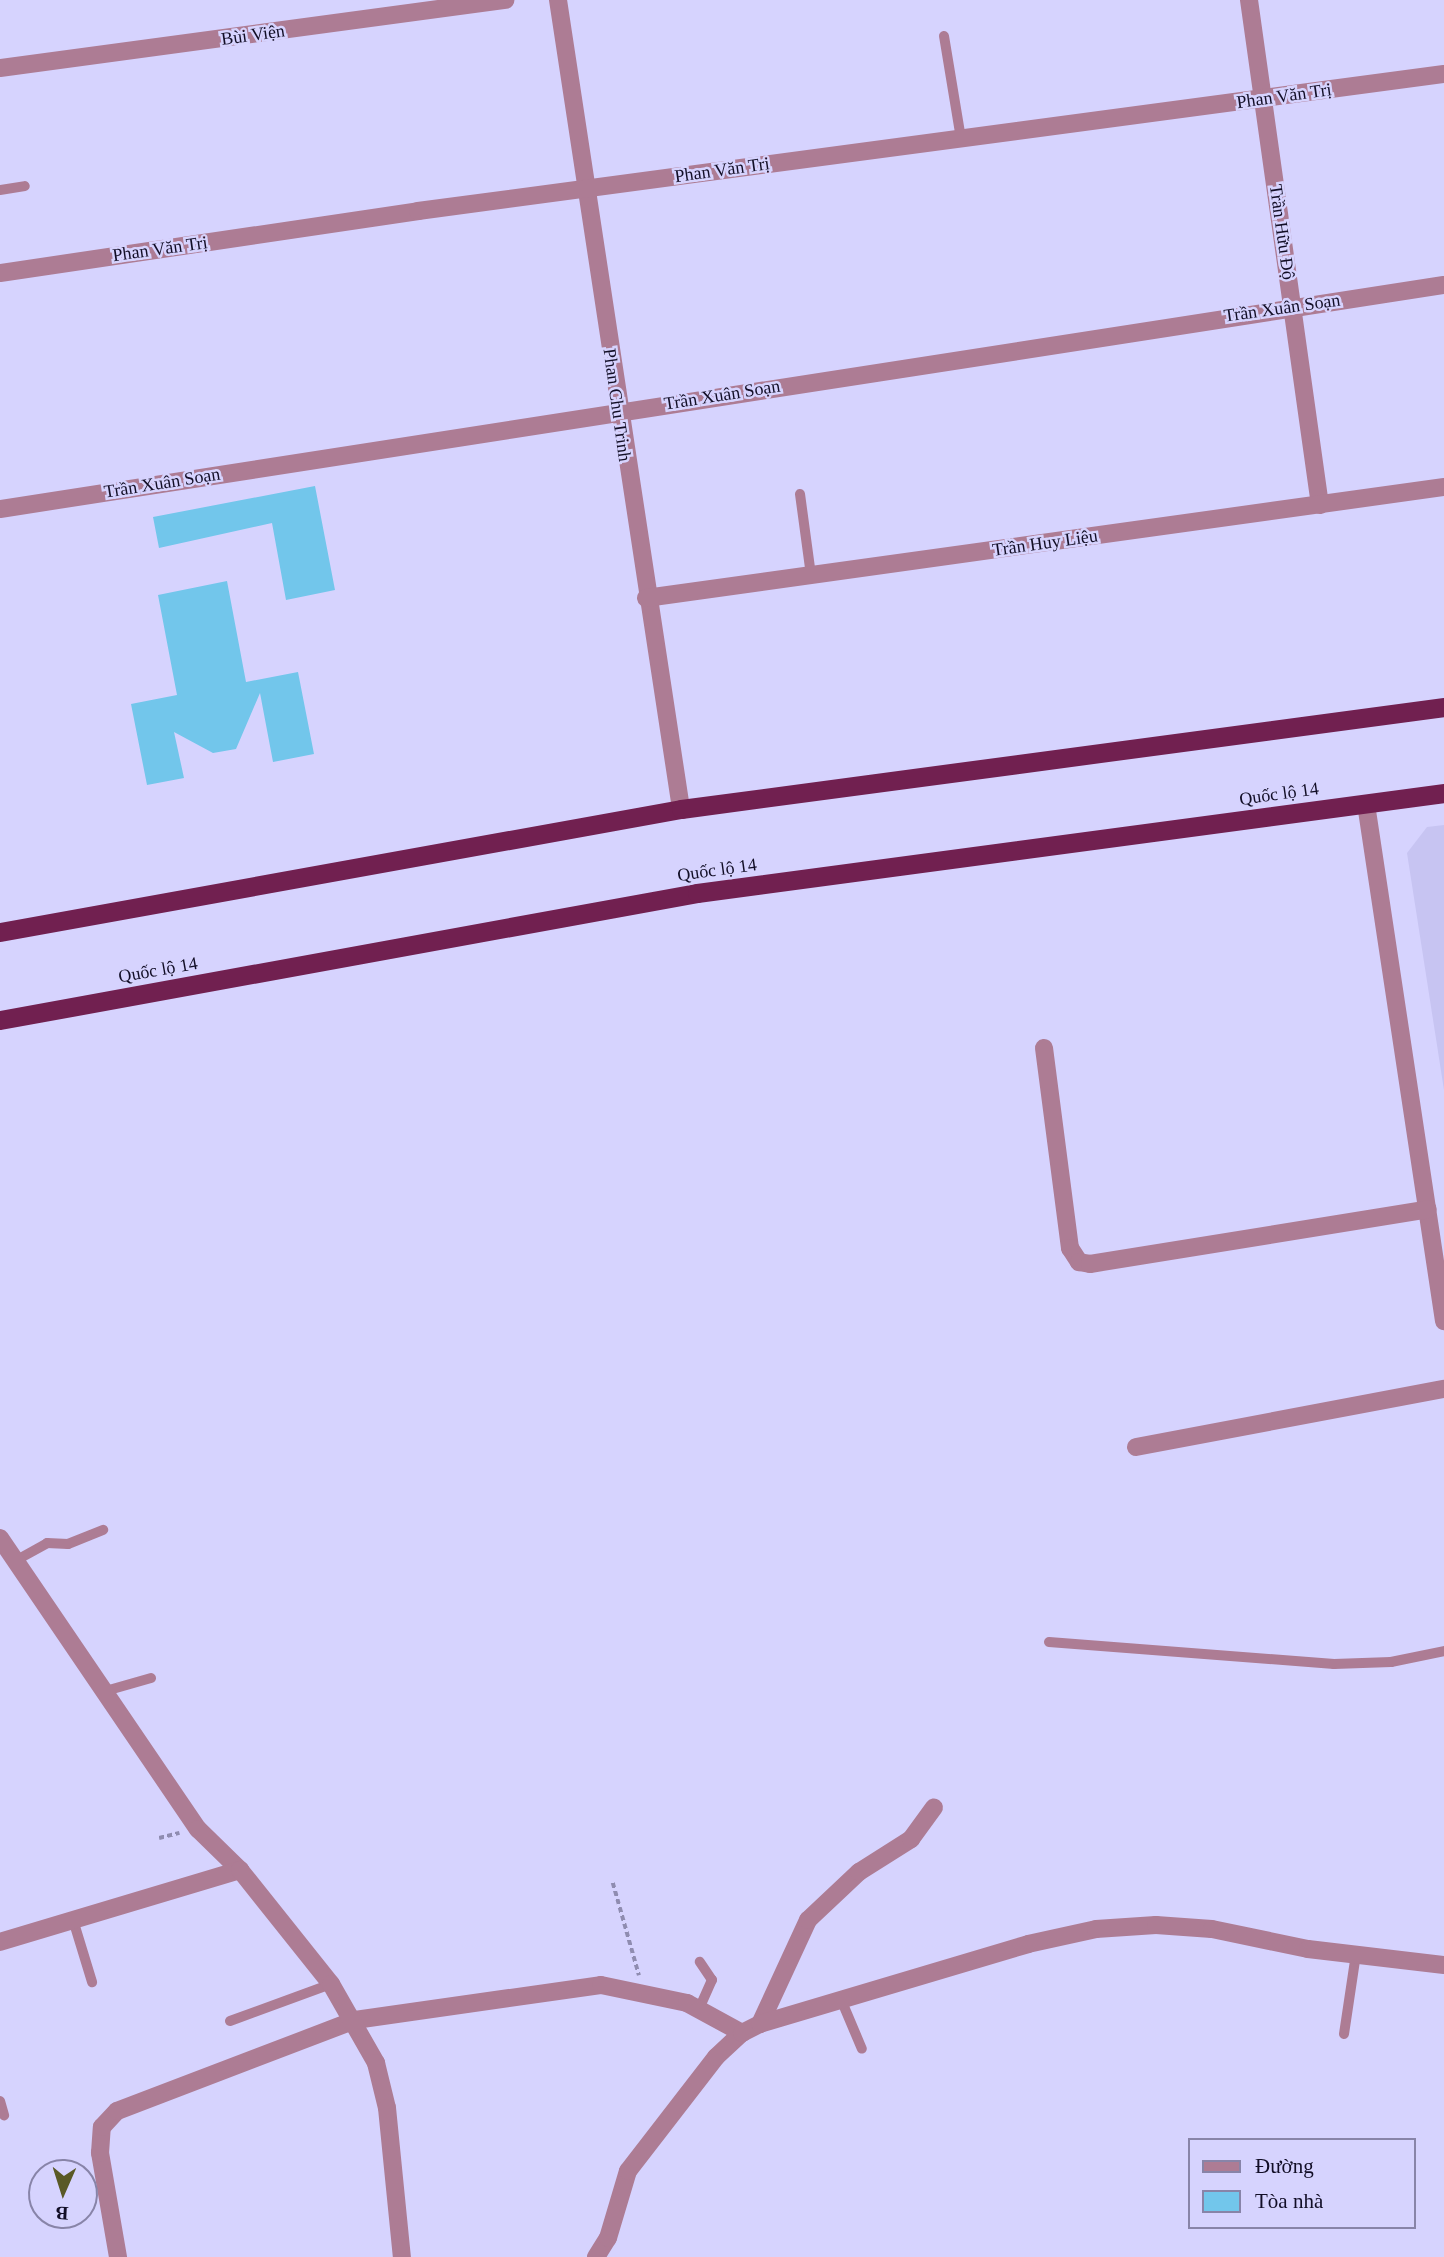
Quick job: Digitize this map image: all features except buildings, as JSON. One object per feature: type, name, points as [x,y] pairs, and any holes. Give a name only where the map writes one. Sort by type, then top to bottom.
[{"type":"highway","points":[[0,932],[681,809],[1444,707]]},
{"type":"highway","name":"Quốc lộ 14","points":[[0,1018],[697,893],[1444,793]]},
{"type":"street","name":"Bùi Viện","points":[[0,68],[505,0]]},
{"type":"street","name":"Phan Chu Trinh","points":[[558,0],[646,598],[681,809]]},
{"type":"street","name":"Trần Hữu Độ","points":[[1249,0],[1320,505]]},
{"type":"street","name":"Phan Văn Trị","points":[[0,273],[586,188],[1444,74]]},
{"type":"street","name":"Trần Xuân Soạn","points":[[0,509],[1292,306],[1444,285]]},
{"type":"street","name":"Trần Huy Liệu","points":[[646,598],[1444,487]]},
{"type":"street","points":[[1366,804],[1444,1321]]},
{"type":"street","points":[[1044,1048],[1070,1248],[1079,1262],[1090,1264],[1427,1209]]},
{"type":"street","points":[[1136,1447],[1444,1389]]},
{"type":"street","points":[[0,1538],[102,1692],[198,1829],[240,1870],[331,1984],[355,2020],[376,2063],[387,2108],[402,2257]]},
{"type":"street","points":[[760,2024],[808,1920],[859,1872],[911,1839],[934,1807]]},
{"type":"street","points":[[0,1942],[74,1923],[240,1870]]},
{"type":"street","points":[[598,2256],[628,2171],[716,2057],[742,2033],[760,2024],[840,1997],[1096,1929],[1156,1925],[1212,1929],[1356,1954],[1444,1965]]},
{"type":"street","points":[[118,2257],[100,2153],[102,2127],[117,2110],[355,2020],[601,1986],[645,1994],[699,2009],[742,2033]]},
{"type":"lane","points":[[944,36],[961,139]]},
{"type":"lane","points":[[0,190],[25,186]]},
{"type":"lane","points":[[800,494],[811,575]]},
{"type":"lane","points":[[15,1562],[47,1543],[68,1545],[103,1530]]},
{"type":"lane","points":[[1049,1642],[1334,1664],[1391,1662],[1444,1651]]},
{"type":"lane","points":[[102,1692],[151,1678]]},
{"type":"lane","points":[[74,1923],[92,1982]]},
{"type":"lane","points":[[1343,2034],[1356,1954]]},
{"type":"lane","points":[[699,2009],[712,1980],[701,1962]]},
{"type":"lane","points":[[230,2021],[331,1984]]},
{"type":"lane","points":[[840,1997],[862,2049]]},
{"type":"lane","points":[[0,2101],[4,2115]]},
{"type":"path","points":[[613,1883],[645,1994]]},
{"type":"shaded area","points":[[1444,825],[1444,1090],[1407,853],[1427,827]]}]
